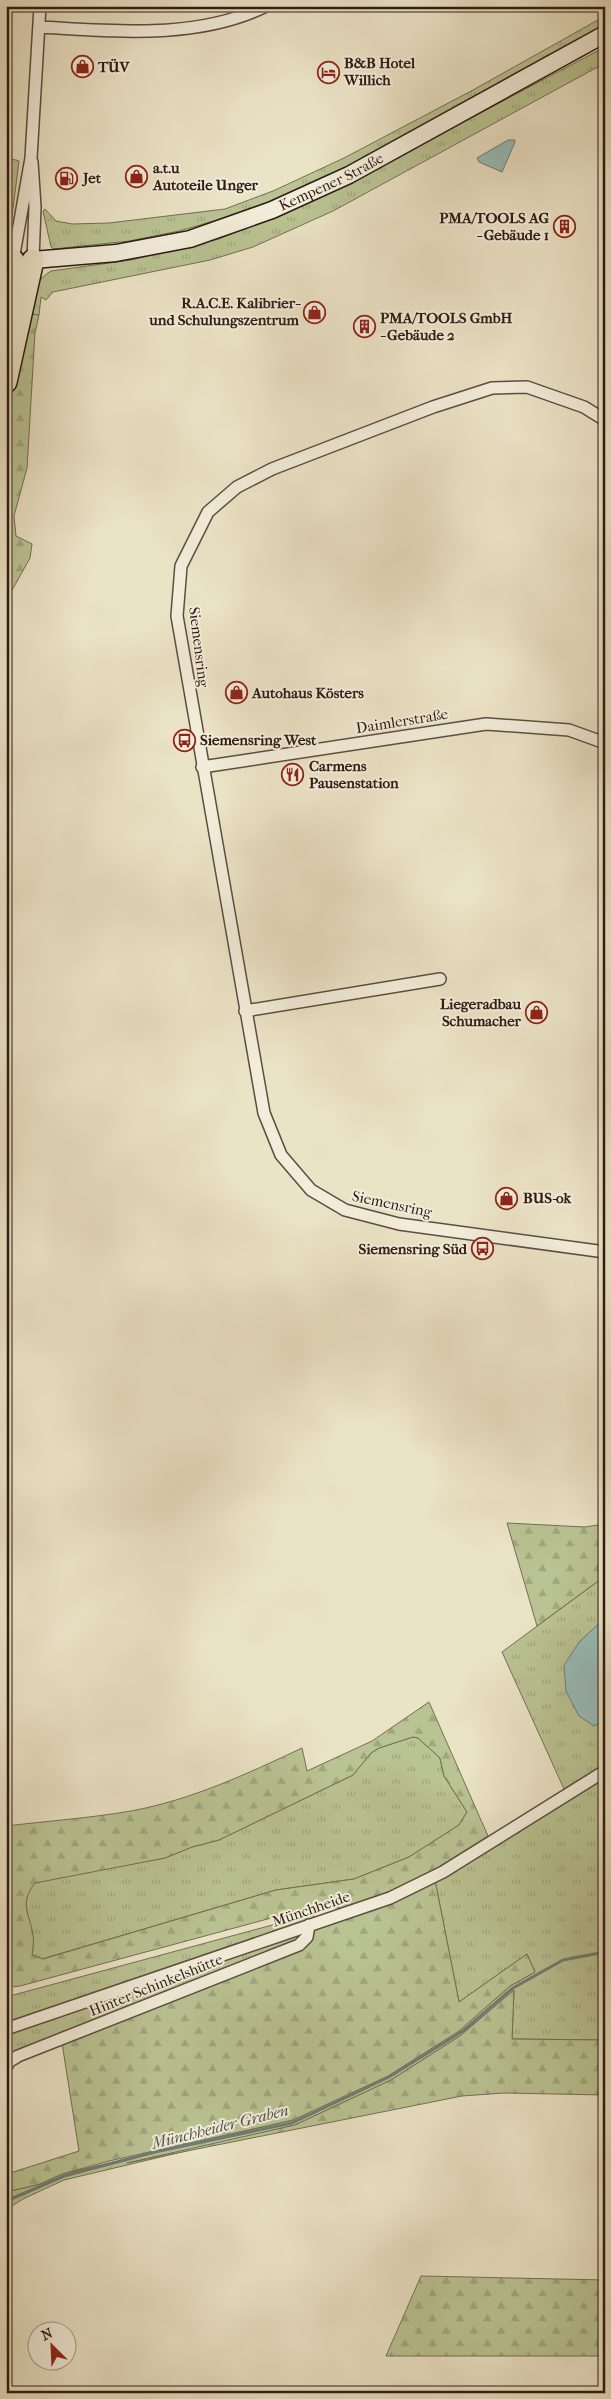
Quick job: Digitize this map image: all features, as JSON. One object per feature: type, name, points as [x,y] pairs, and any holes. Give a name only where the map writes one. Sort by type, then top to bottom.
[{"type":"highway","points":[[6,302],[23,260]]},
{"type":"highway","points":[[6,382],[23,260]]},
{"type":"main road","name":"Kempener Straße","points":[[23,260],[116,253],[190,239],[272,210],[349,175],[605,34]]},
{"type":"street","points":[[23,260],[40,6]]},
{"type":"street","points":[[40,27],[105,31],[176,30],[244,16],[266,6]]},
{"type":"street","points":[[23,260],[35,207],[34,174],[31,158]]},
{"type":"street","name":"Siemensring","points":[[605,420],[584,407],[527,386],[492,388],[433,406],[272,469],[237,487],[208,512],[182,566],[177,616],[264,1113],[281,1154],[311,1190],[345,1210],[399,1224],[605,1252]]},
{"type":"street","name":"Daimlerstraße","points":[[202,767],[486,724],[569,730],[605,743]]},
{"type":"street","points":[[245,1011],[440,978]]},
{"type":"street","name":"Münchheide","points":[[10,2028],[390,1898],[443,1872],[605,1771]]},
{"type":"street","name":"Hinter Schinkelshütte","points":[[6,2067],[10,2061],[18,2056],[299,1945],[307,1937],[308,1925]]},
{"type":"green space","points":[[605,16],[605,29],[350,167],[259,208],[179,231],[129,241],[54,249],[51,247],[43,211],[45,209],[56,221],[72,224],[109,223],[225,209],[273,191],[344,158],[473,90]]},
{"type":"green space","points":[[605,47],[605,63],[333,211],[253,247],[210,260],[53,292],[46,300],[41,297],[39,315],[31,314],[35,289],[45,275],[51,271],[131,260],[219,239],[294,209],[359,177]]},
{"type":"green space","points":[[12,159],[19,161],[10,232],[6,240],[9,163]]},
{"type":"green space","points":[[31,314],[39,315],[35,333],[27,468],[14,516],[16,536],[32,544],[30,558],[6,601],[6,420]]},
{"type":"green space","points":[[507,1523],[585,1527],[605,1524],[605,1576],[537,1626]]},
{"type":"green space","points":[[605,1576],[605,1620],[580,1641],[594,1726],[605,1720],[605,1764],[564,1789],[502,1652]]},
{"type":"green space","points":[[429,1702],[488,1836],[407,1887],[341,1908],[312,1907],[20,1986],[12,1987],[6,1981],[6,1826],[100,1816],[153,1806],[218,1785],[302,1748],[307,1771],[372,1741]],"holes":[[[413,1737],[418,1738],[440,1758],[444,1776],[467,1812],[459,1825],[409,1857],[354,1879],[276,1890],[43,1959],[32,1955],[33,1937],[26,1903],[30,1890],[35,1883],[165,1858],[192,1847],[219,1840],[353,1775],[371,1753],[379,1748]]]},
{"type":"green space","points":[[413,1737],[418,1738],[440,1758],[444,1776],[467,1812],[459,1825],[409,1857],[354,1879],[276,1890],[42,1959],[32,1955],[33,1940],[26,1905],[29,1891],[40,1880],[165,1858],[192,1847],[219,1840],[353,1775],[371,1753],[379,1748]]},
{"type":"green space","points":[[605,1776],[605,2040],[512,2039],[514,1991],[460,2036],[391,2080],[295,2125],[64,2180],[23,2199],[7,2209],[7,2192],[40,2184],[62,2174],[293,2120],[459,2031],[510,1986],[535,1972],[527,1954],[459,2002],[435,1880]]},
{"type":"green space","points":[[435,1880],[459,2002],[527,1954],[535,1972],[510,1986],[459,2031],[388,2076],[293,2120],[109,2161],[62,2174],[40,2184],[7,2192],[7,2174],[79,2151],[62,2043],[311,1938],[317,1927],[410,1895]]},
{"type":"green space","points":[[313,1914],[315,1919],[9,2034],[302,1933],[301,1941],[6,2057],[6,1997]]},
{"type":"green space","points":[[514,1990],[512,2039],[605,2040],[605,2095],[504,2093],[462,2096],[127,2163],[295,2125],[391,2080],[460,2036]]},
{"type":"green space","points":[[421,2276],[605,2280],[605,2356],[386,2356]]},
{"type":"water","points":[[508,140],[515,140],[515,142],[502,172],[479,162],[477,158]]},
{"type":"water","points":[[605,1620],[605,1720],[594,1726],[579,1716],[566,1691],[564,1665],[580,1641]]},
{"type":"waterway","name":"Münchheider Graben","points":[[11,2199],[64,2176],[155,2152],[292,2123],[389,2077],[463,2031],[513,1988],[563,1960],[605,1952]]},
{"type":"place","name":"TÜV","points":[[82,67]]},
{"type":"place","name":"B&B Hotel Willich","points":[[328,72]]},
{"type":"place","name":"a.t.u Autoteile Unger","points":[[137,177]]},
{"type":"place","name":"Jet","points":[[67,178]]},
{"type":"place","name":"PMA/TOOLS AG - Gebäude 1","points":[[565,227]]},
{"type":"place","name":"R.A.C.E. Kalibrier- und Schulungszentrum","points":[[315,312]]},
{"type":"place","name":"PMA/TOOLS GmbH - Gebäude 2","points":[[364,327]]},
{"type":"place","name":"Autohaus Kösters","points":[[236,693]]},
{"type":"place","name":"Siemensring West","points":[[184,740]]},
{"type":"place","name":"Carmens Pausenstation","points":[[293,775]]},
{"type":"place","name":"Liegeradbau Schumacher","points":[[537,1013]]},
{"type":"place","name":"BUS-ok","points":[[507,1198]]},
{"type":"place","name":"Siemensring Süd","points":[[483,1249]]}]
